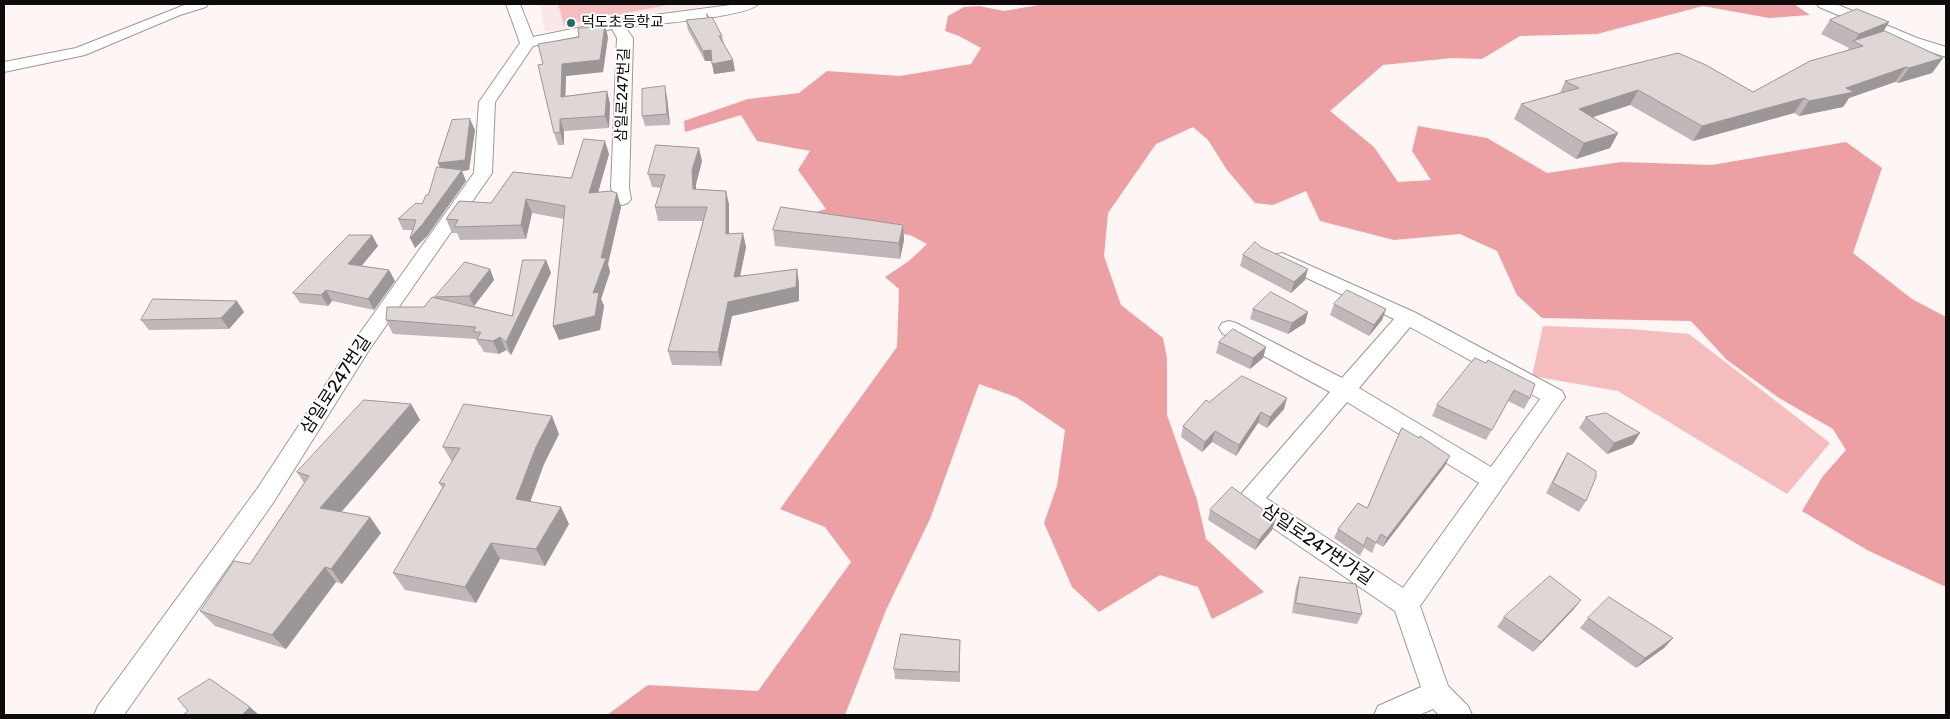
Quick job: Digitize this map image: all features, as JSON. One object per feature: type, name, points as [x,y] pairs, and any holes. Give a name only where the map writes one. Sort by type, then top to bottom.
[{"type":"street","points":[[4,68],[80,52],[175,12],[201,4]]},
{"type":"street","points":[[514,4],[528,43]]},
{"type":"street","points":[[616,24],[738,9],[751,4]]},
{"type":"street","points":[[1824,4],[1912,41],[1946,52]]},
{"type":"street","name":"삼일로247번길","points":[[108,715],[265,496],[362,345],[483,173],[487,102],[528,43],[616,24],[625,38],[620,188],[622,199]]},
{"type":"street","points":[[1266,252],[1407,317],[1554,397],[1406,604],[1437,694],[1458,715]]},
{"type":"street","name":"삼일로247번가길","points":[[1406,604],[1250,500],[1407,317]]},
{"type":"street","points":[[1229,328],[1345,390],[1494,481]]},
{"type":"street","points":[[1388,715],[1437,694]]},
{"type":"shaded area","name":"덕도초등학교","points":[[540,4],[728,4],[651,13],[545,32]]},
{"type":"shaded area","points":[[558,4],[673,4],[564,25]]},
{"type":"shaded area","points":[[1044,4],[1794,4],[1810,15],[1769,18],[1703,6],[1597,34],[1520,36],[1482,59],[1452,58],[1383,65],[1330,111],[1374,147],[1398,182],[1431,180],[1412,151],[1418,126],[1487,138],[1547,173],[1621,162],[1712,165],[1846,142],[1882,168],[1853,253],[1912,299],[1946,317],[1946,587],[1867,550],[1802,511],[1823,476],[1846,450],[1833,429],[1779,398],[1727,360],[1691,321],[1542,318],[1517,295],[1497,251],[1460,234],[1394,240],[1320,221],[1306,191],[1273,205],[1255,203],[1227,170],[1208,140],[1193,127],[1156,144],[1108,213],[1104,256],[1121,305],[1163,338],[1167,358],[1167,415],[1197,500],[1206,539],[1264,592],[1212,619],[1198,587],[1160,575],[1099,612],[1072,587],[1044,523],[1057,486],[1065,430],[1016,397],[979,384],[930,519],[886,610],[845,715],[607,715],[648,685],[758,691],[851,562],[825,527],[780,509],[897,347],[899,289],[885,277],[909,261],[927,244],[910,235],[795,218],[826,209],[798,170],[810,151],[757,141],[741,115],[685,132],[684,121],[748,99],[799,93],[827,71],[900,76],[971,64],[981,48],[945,31],[948,16],[964,7],[979,6],[1004,11]]},
{"type":"shaded area","points":[[1543,326],[1629,329],[1689,334],[1830,443],[1787,494],[1618,391],[1532,376]]},
{"type":"building","points":[[1857,9],[1889,22],[1859,34],[1830,20]]},
{"type":"building","points":[[707,14],[709,18],[712,17],[722,36],[719,36],[733,60],[712,64],[711,50],[703,51],[686,20],[707,18]]},
{"type":"building","points":[[605,25],[600,60],[562,64],[561,97],[607,91],[605,116],[560,119],[560,132],[554,133],[538,65],[543,64],[538,44],[579,37],[578,29]]},
{"type":"building","points":[[1885,31],[1943,58],[1909,68],[1906,67],[1846,88],[1854,92],[1809,101],[1804,98],[1702,126],[1638,90],[1579,109],[1618,133],[1584,143],[1521,104],[1579,88],[1565,81],[1678,53],[1706,65],[1753,92],[1810,61],[1863,46],[1853,41]]},
{"type":"building","points":[[665,86],[667,114],[642,116],[642,89]]},
{"type":"building","points":[[470,119],[465,160],[438,163],[452,120]]},
{"type":"building","points":[[584,139],[605,141],[589,193],[611,191],[617,193],[601,258],[606,258],[593,293],[599,292],[595,316],[553,326],[565,206],[526,199],[521,225],[454,227],[458,220],[446,219],[459,201],[491,203],[513,172],[571,178]]},
{"type":"building","points":[[656,145],[699,148],[692,170],[693,189],[726,191],[726,234],[743,233],[734,277],[797,269],[796,287],[728,302],[718,352],[668,351],[707,207],[655,207],[665,175],[648,174]]},
{"type":"building","points":[[437,167],[462,170],[422,225],[410,238],[416,220],[398,219],[416,203],[422,204],[426,195],[428,195]]},
{"type":"building","points":[[781,207],[903,225],[899,243],[773,230]]},
{"type":"building","points":[[349,235],[372,235],[348,264],[389,270],[368,299],[326,290],[321,295],[293,293]]},
{"type":"building","points":[[1255,242],[1261,247],[1308,269],[1294,282],[1243,255]]},
{"type":"building","points":[[523,260],[546,260],[506,342],[500,337],[493,341],[477,339],[481,332],[473,332],[476,327],[386,320],[387,307],[424,307],[432,297],[512,316]]},
{"type":"building","points":[[465,262],[490,269],[469,296],[435,297]]},
{"type":"building","points":[[1347,290],[1386,309],[1374,325],[1334,304]]},
{"type":"building","points":[[1271,292],[1308,312],[1292,323],[1253,309]]},
{"type":"building","points":[[153,299],[237,301],[221,318],[141,320]]},
{"type":"building","points":[[1233,329],[1266,347],[1253,358],[1219,342]]},
{"type":"building","points":[[1475,358],[1486,363],[1488,360],[1535,384],[1530,398],[1514,390],[1492,430],[1437,405]]},
{"type":"building","points":[[1242,376],[1287,398],[1270,417],[1261,412],[1239,445],[1215,431],[1205,442],[1183,426],[1206,400],[1209,402]]},
{"type":"building","points":[[364,400],[411,404],[320,508],[370,517],[331,569],[325,567],[272,635],[200,611],[234,561],[250,564],[309,476],[297,472]]},
{"type":"building","points":[[464,404],[552,416],[536,447],[516,499],[561,507],[536,549],[491,543],[465,587],[393,573],[445,484],[439,483],[460,448],[443,447]]},
{"type":"building","points":[[1606,413],[1640,433],[1614,443],[1586,417]]},
{"type":"building","points":[[1402,428],[1419,438],[1420,436],[1450,456],[1387,538],[1381,534],[1376,543],[1367,537],[1364,546],[1338,529],[1358,503],[1367,508]]},
{"type":"building","points":[[1568,453],[1596,471],[1596,477],[1586,501],[1553,483]]},
{"type":"building","points":[[1232,487],[1276,519],[1259,540],[1210,510]]},
{"type":"building","points":[[1550,576],[1581,600],[1541,642],[1504,617]]},
{"type":"building","points":[[1300,577],[1356,584],[1362,614],[1296,603]]},
{"type":"building","points":[[1609,597],[1673,638],[1645,658],[1588,618]]},
{"type":"building","points":[[901,634],[960,640],[959,672],[894,669]]},
{"type":"building","points":[[210,679],[250,707],[242,715],[183,715],[188,711],[178,699]]},
{"type":"place","name":"덕도초등학교","points":[[571,23]]}]
